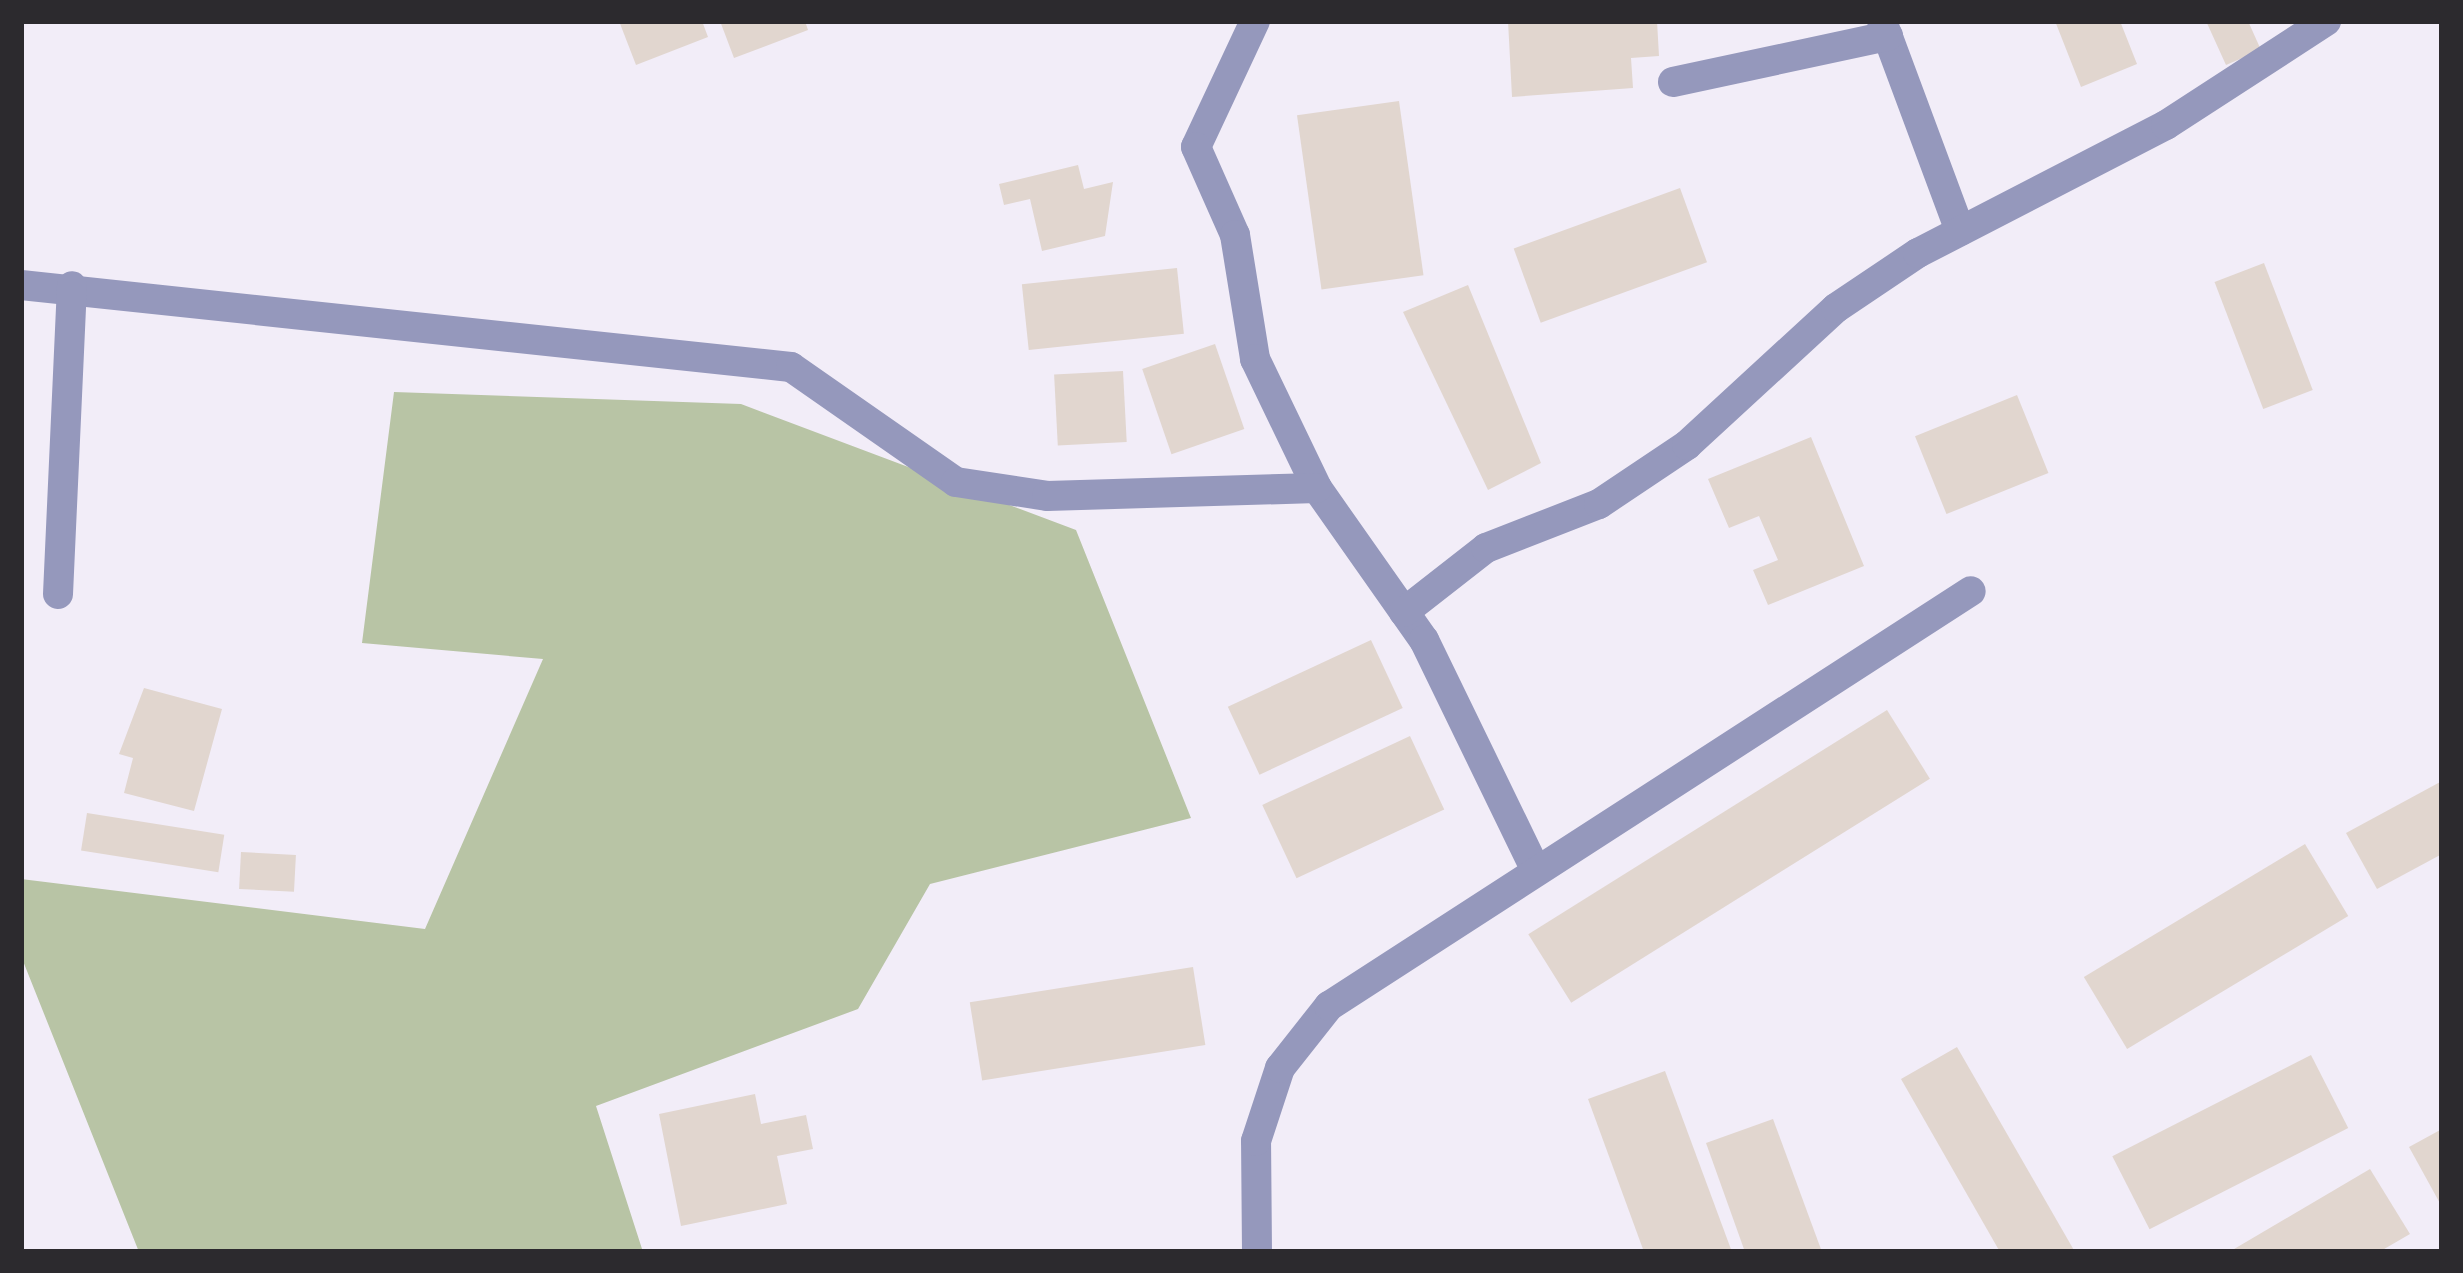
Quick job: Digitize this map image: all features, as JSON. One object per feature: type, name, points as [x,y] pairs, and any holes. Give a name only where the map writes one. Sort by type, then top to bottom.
[{"type":"street","points":[[1255,21],[1196,147],[1235,235],[1272,411],[1317,488],[1404,612],[1537,871]]},
{"type":"street","points":[[1404,612],[1486,548],[1600,504],[1687,445],[1836,308],[1960,231],[2166,125],[2326,21]]},
{"type":"street","points":[[1673,82],[1885,29],[1960,231]]},
{"type":"street","points":[[21,285],[72,286],[791,368],[956,482],[1047,496],[1317,488]]},
{"type":"street","points":[[58,594],[72,286]]},
{"type":"street","points":[[1257,1252],[1256,1141],[1280,1068],[1329,1006],[1971,591]]},
{"type":"green space","points":[[394,392],[741,404],[1076,530],[1191,818],[930,884],[858,1009],[596,1106],[643,1252],[139,1252],[21,956],[21,879],[425,929],[543,659],[362,643]]},
{"type":"building","points":[[619,21],[702,21],[708,37],[636,65]]},
{"type":"building","points":[[720,21],[805,21],[808,30],[734,58]]},
{"type":"building","points":[[1508,21],[1657,21],[1659,56],[1631,58],[1633,88],[1512,97]]},
{"type":"building","points":[[2055,21],[2120,21],[2137,64],[2081,87]]},
{"type":"building","points":[[2206,21],[2248,21],[2261,50],[2226,65]]},
{"type":"building","points":[[1399,101],[1423,275],[1321,290],[1297,115]]},
{"type":"building","points":[[1078,165],[1084,189],[1113,182],[1105,236],[1042,251],[1030,199],[1004,205],[999,184]]},
{"type":"building","points":[[1680,188],[1707,262],[1541,323],[1514,249]]},
{"type":"building","points":[[2264,263],[2313,390],[2263,409],[2215,282]]},
{"type":"building","points":[[1177,268],[1184,334],[1029,350],[1022,284]]},
{"type":"building","points":[[1468,285],[1541,463],[1488,490],[1403,312]]},
{"type":"building","points":[[1215,344],[1244,429],[1171,454],[1142,369]]},
{"type":"building","points":[[1123,371],[1127,442],[1058,446],[1054,375]]},
{"type":"building","points":[[2017,395],[2048,473],[1946,514],[1915,436]]},
{"type":"building","points":[[1811,437],[1864,566],[1768,605],[1753,570],[1778,560],[1759,516],[1729,528],[1708,479]]},
{"type":"building","points":[[1371,640],[1403,708],[1259,775],[1228,707]]},
{"type":"building","points":[[144,688],[222,709],[194,811],[124,793],[133,758],[119,754]]},
{"type":"building","points":[[1887,710],[1930,779],[1571,1003],[1528,934]]},
{"type":"building","points":[[1410,736],[1444,809],[1297,878],[1262,805]]},
{"type":"building","points":[[2442,781],[2442,854],[2377,889],[2346,833]]},
{"type":"building","points":[[87,813],[224,835],[218,872],[81,851]]},
{"type":"building","points":[[2305,844],[2348,916],[2127,1049],[2084,977]]},
{"type":"building","points":[[241,852],[296,855],[294,892],[239,889]]},
{"type":"building","points":[[1193,967],[1205,1045],[982,1080],[970,1002]]},
{"type":"building","points":[[1957,1047],[2075,1252],[2000,1252],[1901,1079]]},
{"type":"building","points":[[2311,1055],[2348,1128],[2150,1229],[2112,1156]]},
{"type":"building","points":[[1665,1071],[1732,1252],[1644,1252],[1588,1099]]},
{"type":"building","points":[[755,1094],[761,1124],[806,1115],[813,1149],[777,1156],[787,1204],[681,1226],[659,1114]]},
{"type":"building","points":[[1773,1119],[1822,1252],[1745,1252],[1706,1143]]},
{"type":"building","points":[[2442,1129],[2442,1207],[2409,1147]]},
{"type":"building","points":[[2370,1169],[2410,1234],[2379,1252],[2229,1252]]}]
